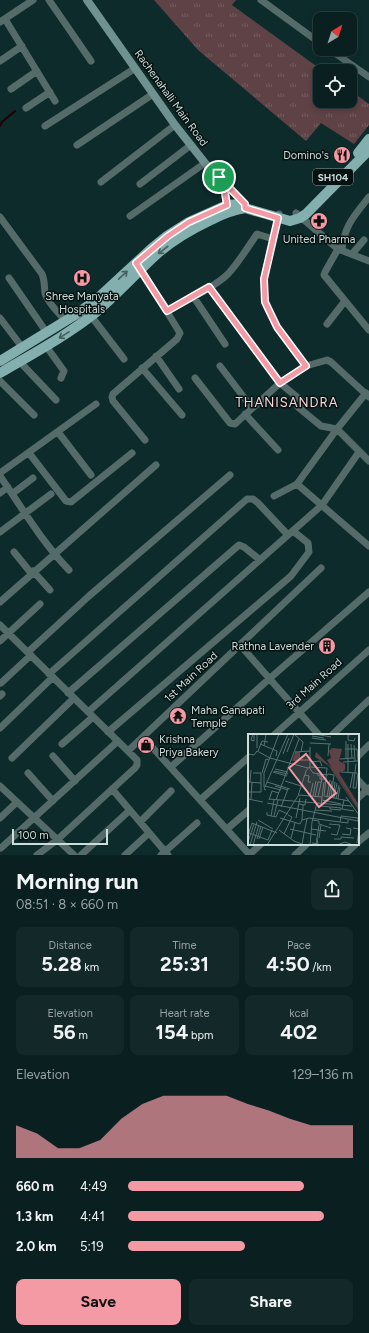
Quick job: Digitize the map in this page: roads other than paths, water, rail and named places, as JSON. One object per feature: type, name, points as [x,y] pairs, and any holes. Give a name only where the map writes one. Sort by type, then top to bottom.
[{"type":"main road","name":"SH104","points":[[298,215],[306,214],[365,154],[369,139]]},
{"type":"main road","points":[[0,361],[66,322],[182,235],[227,209],[245,206],[279,215],[290,221],[298,215]]},
{"type":"main road","points":[[0,373],[69,332],[91,316],[139,267]]},
{"type":"street","points":[[33,0],[2,21],[22,46],[56,101]]},
{"type":"street","points":[[49,0],[91,61]]},
{"type":"street","name":"Rachenahalli Main Road","points":[[87,0],[134,69],[175,125],[205,163],[245,206]]},
{"type":"street","points":[[261,0],[313,38]]},
{"type":"street","points":[[0,61],[22,46]]},
{"type":"street","points":[[339,56],[369,77]]},
{"type":"street","points":[[45,126],[134,69]]},
{"type":"street","points":[[11,89],[37,71]]},
{"type":"street","points":[[26,108],[50,92]]},
{"type":"street","points":[[77,145],[153,94]]},
{"type":"street","points":[[101,182],[175,125]]},
{"type":"street","points":[[140,184],[191,145]]},
{"type":"street","points":[[130,216],[205,163]]},
{"type":"street","points":[[219,177],[225,193],[227,209]]},
{"type":"street","points":[[369,197],[351,218],[343,237],[340,250],[324,275],[369,330]]},
{"type":"street","points":[[279,215],[264,279],[265,302],[277,327],[306,366]]},
{"type":"street","points":[[298,215],[340,250],[369,262]]},
{"type":"street","points":[[0,217],[42,274],[45,281],[46,297],[66,322]]},
{"type":"street","points":[[167,311],[209,287],[226,275],[237,263],[257,234],[273,239]]},
{"type":"street","points":[[352,254],[364,240]]},
{"type":"street","points":[[139,267],[180,333],[177,339],[142,368],[112,396],[113,401],[145,440]]},
{"type":"street","points":[[8,278],[47,333]]},
{"type":"street","points":[[209,287],[280,383],[320,426],[337,429],[369,461]]},
{"type":"street","points":[[193,296],[225,344]]},
{"type":"street","points":[[327,324],[345,301]]},
{"type":"street","points":[[91,316],[124,359]]},
{"type":"street","points":[[0,318],[22,347]]},
{"type":"street","points":[[46,346],[64,372],[61,378]]},
{"type":"street","points":[[156,356],[179,389]]},
{"type":"street","points":[[195,378],[230,423],[235,424],[280,383],[306,366],[327,360],[367,392],[296,484],[274,496]]},
{"type":"street","points":[[20,362],[56,400]]},
{"type":"street","points":[[220,366],[252,408]]},
{"type":"street","points":[[142,368],[182,415]]},
{"type":"street","points":[[0,381],[34,415]]},
{"type":"street","points":[[69,570],[54,554],[24,513],[0,474],[96,404]]},
{"type":"street","points":[[246,414],[278,450]]},
{"type":"street","points":[[58,432],[91,474]]},
{"type":"street","points":[[62,744],[91,714],[322,505],[359,452]]},
{"type":"street","points":[[29,453],[68,502],[71,502],[132,453]]},
{"type":"street","points":[[0,602],[32,572],[156,465]]},
{"type":"street","points":[[1,683],[89,596],[230,475]]},
{"type":"street","points":[[12,494],[33,478]]},
{"type":"street","points":[[296,484],[369,546]]},
{"type":"street","points":[[0,493],[8,487]]},
{"type":"street","points":[[0,532],[51,494]]},
{"type":"street","points":[[0,728],[51,675],[247,499],[253,499],[291,533],[308,543],[309,552],[291,576],[108,732]]},
{"type":"street","points":[[12,758],[71,695],[239,545],[244,547],[260,560]]},
{"type":"street","points":[[14,552],[50,590]]},
{"type":"street","name":"1st Main Road","points":[[128,751],[321,568]]},
{"type":"street","points":[[171,767],[369,592]]},
{"type":"street","points":[[0,641],[40,604]]},
{"type":"street","points":[[0,625],[137,760],[137,765],[112,789],[57,840],[37,855]]},
{"type":"street","points":[[240,645],[318,734]]},
{"type":"street","name":"3rd Main Road","points":[[275,734],[369,650]]},
{"type":"street","points":[[333,734],[369,700]]},
{"type":"street","points":[[143,737],[250,855],[260,845]]},
{"type":"street","points":[[1,848],[118,741]]},
{"type":"street","points":[[359,755],[369,745]]},
{"type":"street","points":[[53,756],[75,781]]},
{"type":"street","points":[[200,800],[248,758]]},
{"type":"street","points":[[28,773],[53,801]]},
{"type":"street","points":[[359,781],[368,790],[359,797]]},
{"type":"street","points":[[0,786],[74,855]]},
{"type":"street","points":[[112,789],[165,854],[197,823]]},
{"type":"street","points":[[140,822],[171,791]]},
{"type":"street","points":[[0,818],[17,802]]},
{"type":"street","points":[[81,855],[130,810]]},
{"type":"street","points":[[227,829],[248,811]]},
{"type":"street","points":[[125,855],[149,833]]},
{"type":"street","points":[[359,841],[369,833]]},
{"type":"street","points":[[295,855],[306,845]]},
{"type":"street","points":[[344,855],[355,845]]},
{"type":"waterway","points":[[0,126],[2,122],[15,111]]},
{"type":"place","name":"Domino's","points":[[342,155]]},
{"type":"place","name":"United Pharma","points":[[319,221]]},
{"type":"place","name":"Shree Manyata Hospitals","points":[[82,278]]},
{"type":"place","name":"Rathna Lavender","points":[[327,646]]},
{"type":"place","name":"Maha Ganapati Temple","points":[[178,716]]},
{"type":"place","name":"Krishna Priya Bakery","points":[[146,745]]},
{"type":"district","name":"THANISANDRA","points":[[287,402]]}]
